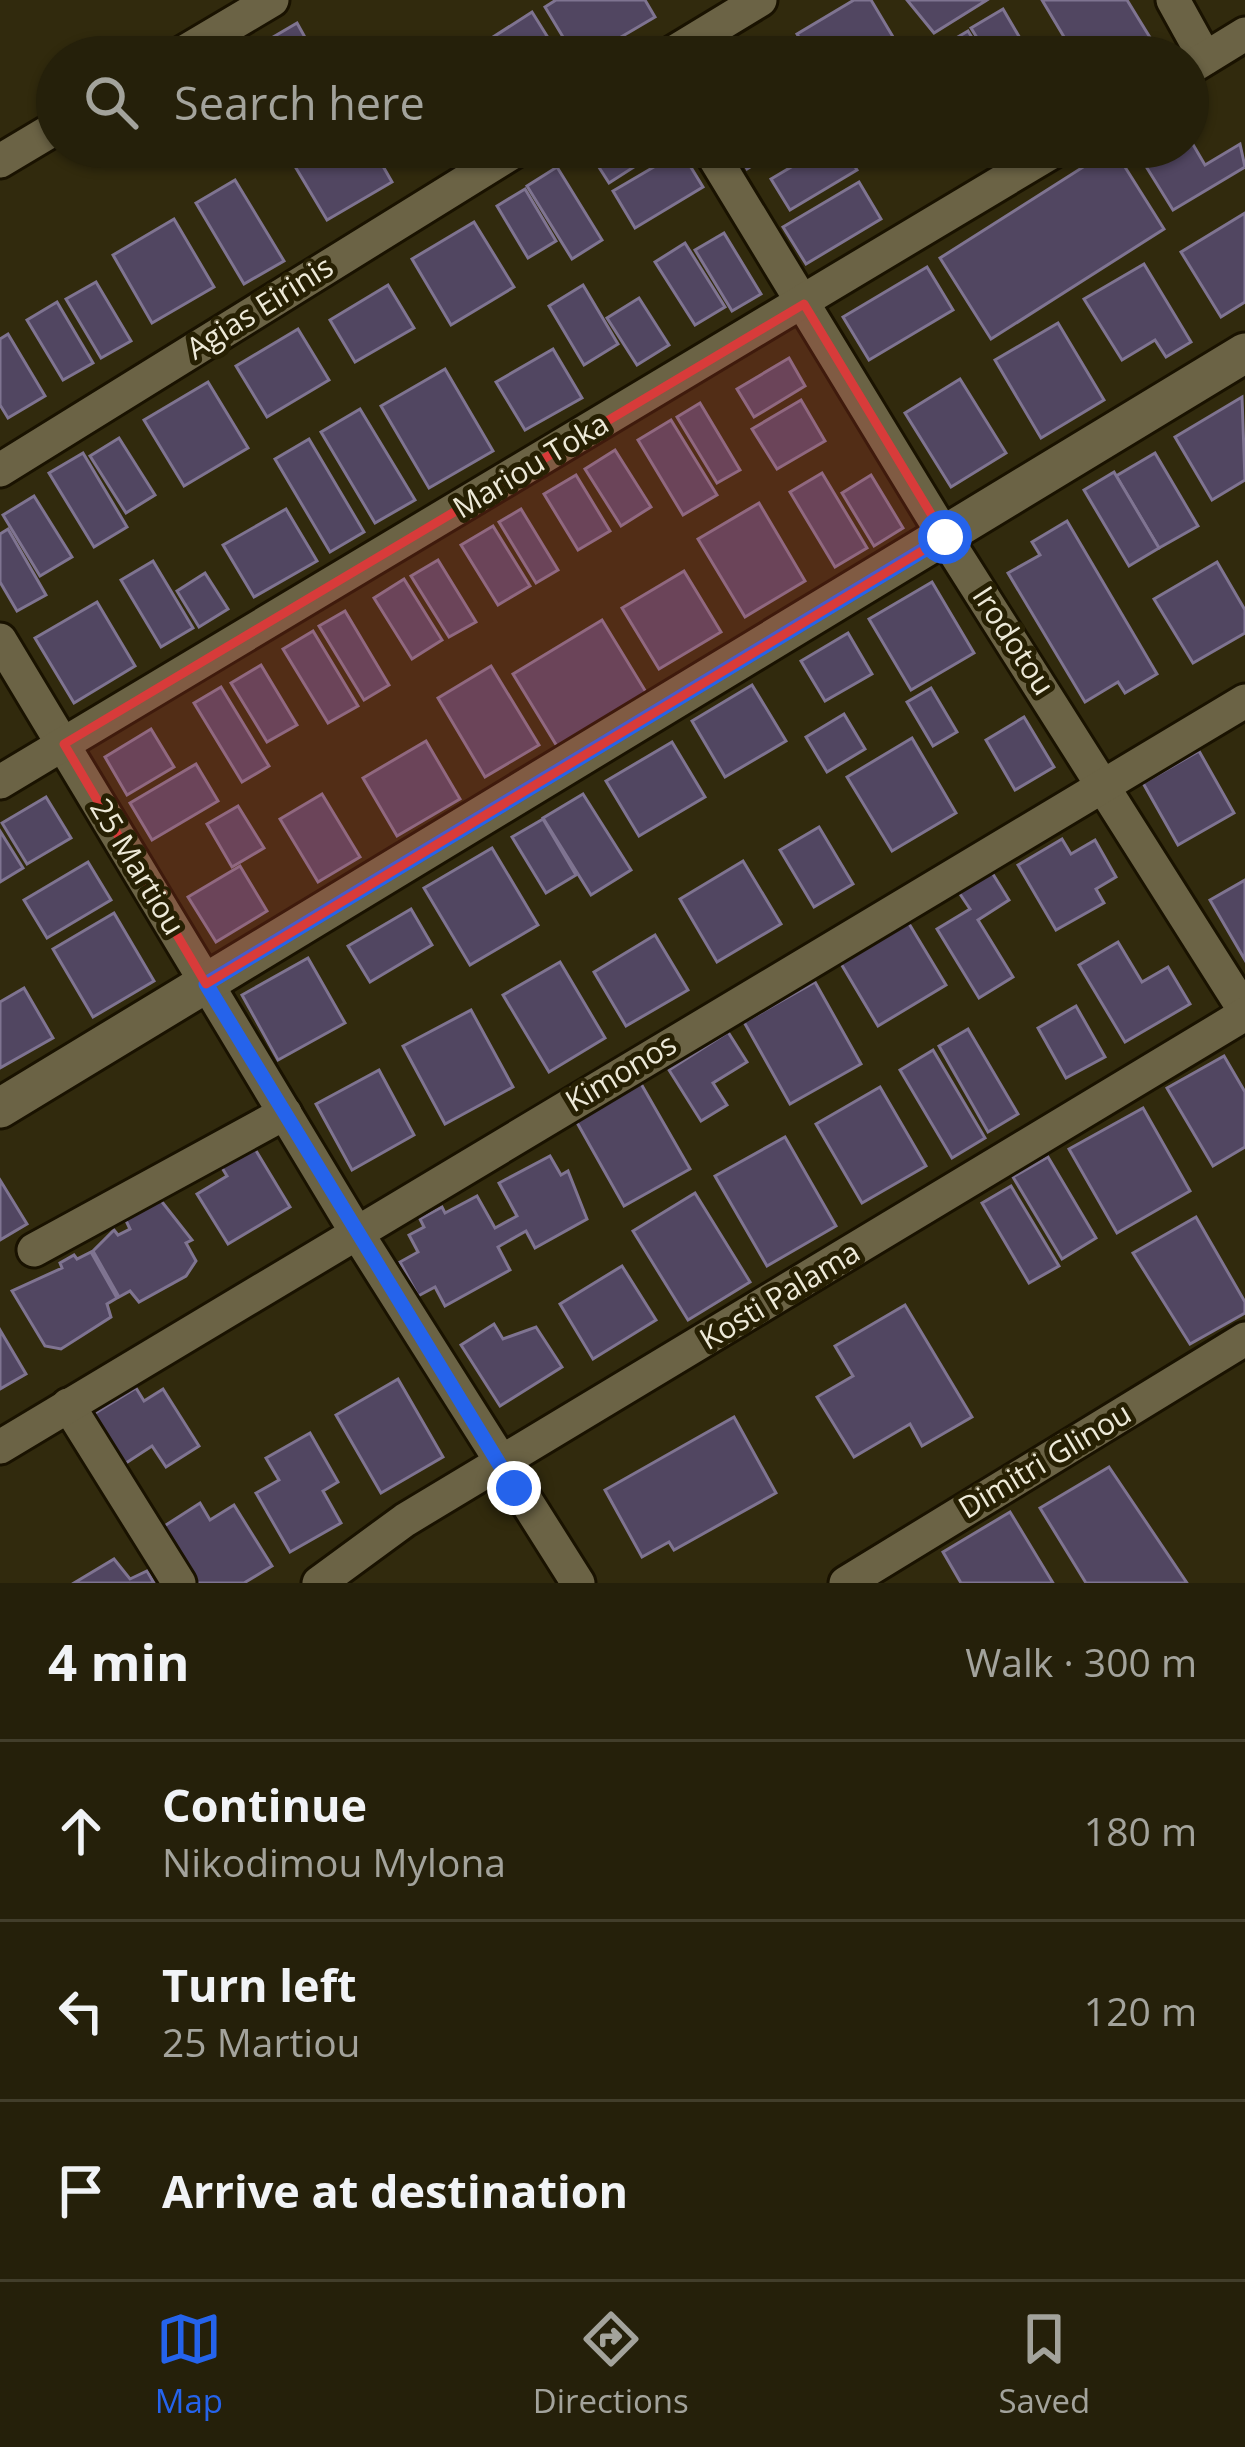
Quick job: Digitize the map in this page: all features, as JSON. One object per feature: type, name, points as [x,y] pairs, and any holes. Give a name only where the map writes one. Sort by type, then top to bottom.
[{"type":"street","points":[[211,36],[272,0]]},
{"type":"street","points":[[701,36],[760,0]]},
{"type":"street","points":[[1173,0],[1186,36]]},
{"type":"street","points":[[1209,56],[1245,34]]},
{"type":"street","points":[[0,161],[36,140]]},
{"type":"street","name":"Agias Eirinis","points":[[0,470],[487,168]]},
{"type":"street","name":"Irodotou","points":[[721,168],[945,537],[1107,786],[1245,1013]]},
{"type":"street","name":"Mariou Toka","points":[[0,782],[1026,168]]},
{"type":"street","points":[[0,1108],[1245,353]]},
{"type":"street","name":"25 Martiou","points":[[0,640],[355,1230],[578,1583]]},
{"type":"street","name":"Kimonos","points":[[0,1447],[355,1230],[1245,701]]},
{"type":"street","name":"Kosti Palama","points":[[319,1583],[405,1520],[1245,1013]]},
{"type":"street","points":[[34,1250],[285,1113]]},
{"type":"street","name":"Dimitri Glinou","points":[[846,1583],[1245,1339]]},
{"type":"street","points":[[68,1406],[179,1583]]},
{"type":"highlighted area","points":[[804,304],[945,537],[206,984],[64,744]]},
{"type":"building","points":[[556,0],[645,0],[655,17],[623,36],[562,36],[545,7]]},
{"type":"building","points":[[854,0],[871,0],[892,36],[798,36]]},
{"type":"building","points":[[907,0],[987,0],[934,33]]},
{"type":"building","points":[[1042,0],[1127,0],[1149,36],[1063,36]]},
{"type":"building","points":[[1003,9],[1019,36],[976,36],[971,28]]},
{"type":"building","points":[[532,12],[547,36],[495,36]]},
{"type":"building","points":[[297,23],[304,36],[275,36]]},
{"type":"building","points":[[1240,144],[1245,167],[1173,210],[1147,168],[1209,168],[1209,163]]},
{"type":"building","points":[[296,168],[384,168],[392,182],[327,220]]},
{"type":"building","points":[[558,168],[602,240],[572,259],[527,186]]},
{"type":"building","points":[[599,168],[632,168],[609,183]]},
{"type":"building","points":[[652,168],[691,168],[703,187],[635,228],[613,191]]},
{"type":"building","points":[[790,168],[857,170],[790,210],[771,179]]},
{"type":"building","points":[[1082,168],[1126,168],[1164,229],[991,339],[940,258]]},
{"type":"building","points":[[235,180],[284,261],[244,284],[196,203]]},
{"type":"building","points":[[859,182],[881,219],[806,264],[783,227]]},
{"type":"building","points":[[525,189],[556,241],[528,258],[497,206]]},
{"type":"building","points":[[1245,213],[1245,302],[1221,317],[1181,252]]},
{"type":"building","points":[[174,219],[214,287],[152,323],[113,255]]},
{"type":"building","points":[[474,222],[514,287],[451,325],[412,259]]},
{"type":"building","points":[[724,233],[761,294],[732,311],[695,250]]},
{"type":"building","points":[[685,243],[725,307],[695,325],[655,262]]},
{"type":"building","points":[[1144,264],[1191,342],[1166,357],[1155,340],[1122,360],[1084,299]]},
{"type":"building","points":[[927,267],[953,310],[869,360],[843,317]]},
{"type":"building","points":[[96,282],[131,341],[101,358],[66,299]]},
{"type":"building","points":[[388,285],[414,328],[355,362],[330,320]]},
{"type":"building","points":[[583,285],[618,344],[584,365],[549,306]]},
{"type":"building","points":[[639,298],[669,345],[637,365],[607,318]]},
{"type":"building","points":[[57,302],[93,363],[63,380],[27,320]]},
{"type":"building","points":[[1058,323],[1104,400],[1041,438],[995,360]]},
{"type":"building","points":[[298,329],[329,380],[267,417],[236,366]]},
{"type":"building","points":[[8,334],[45,396],[8,418],[0,405],[0,339]]},
{"type":"building","points":[[553,349],[582,398],[525,430],[496,382]]},
{"type":"building","points":[[789,358],[805,386],[754,417],[737,389]]},
{"type":"building","points":[[445,369],[493,451],[429,488],[381,406]]},
{"type":"building","points":[[960,379],[1006,453],[951,487],[905,413]]},
{"type":"building","points":[[208,382],[248,448],[184,486],[144,420]]},
{"type":"building","points":[[1242,397],[1245,480],[1212,500],[1175,437]]},
{"type":"building","points":[[801,400],[825,441],[777,469],[752,429]]},
{"type":"building","points":[[700,403],[740,470],[717,483],[677,417]]},
{"type":"building","points":[[360,409],[415,500],[375,523],[321,432]]},
{"type":"building","points":[[671,420],[717,495],[683,515],[638,440]]},
{"type":"building","points":[[119,438],[155,495],[126,513],[90,456]]},
{"type":"building","points":[[309,439],[364,532],[330,552],[275,459]]},
{"type":"building","points":[[615,450],[651,507],[621,526],[585,469]]},
{"type":"building","points":[[83,453],[127,527],[94,547],[49,473]]},
{"type":"building","points":[[1155,453],[1198,526],[1159,548],[1116,476]]},
{"type":"building","points":[[1114,472],[1159,548],[1129,566],[1084,490]]},
{"type":"building","points":[[822,473],[867,548],[835,567],[790,492]]},
{"type":"building","points":[[576,475],[610,531],[578,550],[544,494]]},
{"type":"building","points":[[871,475],[903,528],[874,546],[842,493]]},
{"type":"building","points":[[34,496],[72,557],[40,576],[3,515]]},
{"type":"building","points":[[759,503],[805,581],[745,617],[698,539]]},
{"type":"building","points":[[286,509],[317,561],[254,597],[223,545]]},
{"type":"building","points":[[521,509],[558,570],[536,583],[499,522]]},
{"type":"building","points":[[1067,521],[1157,674],[1125,693],[1118,682],[1085,702],[1008,573],[1040,555],[1032,542]]},
{"type":"building","points":[[493,526],[530,586],[498,605],[461,545]]},
{"type":"building","points":[[8,529],[46,595],[17,611],[0,582],[0,534]]},
{"type":"building","points":[[438,560],[476,622],[449,637],[411,576]]},
{"type":"building","points":[[153,561],[193,628],[161,647],[121,580]]},
{"type":"building","points":[[1217,562],[1245,610],[1245,633],[1193,663],[1154,599]]},
{"type":"building","points":[[684,571],[721,632],[659,669],[622,608]]},
{"type":"building","points":[[205,573],[228,609],[199,627],[177,591]]},
{"type":"building","points":[[404,579],[442,640],[412,659],[374,598]]},
{"type":"building","points":[[932,582],[974,653],[911,690],[869,619]]},
{"type":"building","points":[[97,602],[135,666],[74,703],[35,638]]},
{"type":"building","points":[[345,611],[389,685],[364,700],[319,626]]},
{"type":"building","points":[[602,620],[649,697],[563,756],[513,674]]},
{"type":"building","points":[[313,631],[358,706],[328,723],[283,649]]},
{"type":"building","points":[[848,633],[872,674],[825,701],[801,661]]},
{"type":"building","points":[[261,665],[297,725],[267,742],[231,683]]},
{"type":"building","points":[[491,666],[539,745],[485,777],[438,698]]},
{"type":"building","points":[[752,685],[786,741],[725,777],[692,721]]},
{"type":"building","points":[[221,687],[269,766],[242,782],[194,703]]},
{"type":"building","points":[[931,688],[957,732],[933,746],[907,702]]},
{"type":"building","points":[[844,714],[865,749],[827,772],[806,737]]},
{"type":"building","points":[[1024,717],[1054,767],[1015,790],[986,740]]},
{"type":"building","points":[[151,729],[174,767],[127,795],[105,757]]},
{"type":"building","points":[[912,738],[956,813],[892,851],[847,777]]},
{"type":"building","points":[[426,741],[460,799],[397,836],[363,778]]},
{"type":"building","points":[[672,742],[705,797],[639,836],[606,781]]},
{"type":"building","points":[[1199,751],[1234,813],[1178,845],[1143,783]]},
{"type":"building","points":[[196,764],[218,801],[152,840],[130,803]]},
{"type":"building","points":[[322,794],[360,857],[318,882],[280,819]]},
{"type":"building","points":[[583,794],[631,870],[591,895],[543,818]]},
{"type":"building","points":[[46,797],[71,838],[27,864],[2,823]]},
{"type":"building","points":[[238,806],[264,848],[232,867],[207,824]]},
{"type":"building","points":[[543,819],[576,875],[546,893],[512,837]]},
{"type":"building","points":[[819,827],[853,884],[814,907],[780,850]]},
{"type":"building","points":[[0,831],[23,868],[0,882]]},
{"type":"building","points":[[1062,839],[1071,854],[1095,840],[1116,877],[1096,889],[1104,903],[1056,930],[1018,865]]},
{"type":"building","points":[[492,848],[538,925],[470,965],[424,888]]},
{"type":"building","points":[[743,861],[781,924],[717,962],[680,899]]},
{"type":"building","points":[[88,862],[111,900],[47,938],[24,900]]},
{"type":"building","points":[[240,866],[267,911],[216,942],[188,897]]},
{"type":"building","points":[[991,871],[1009,900],[978,920],[1013,977],[979,998],[937,929],[970,909],[958,891]]},
{"type":"building","points":[[1245,880],[1245,960],[1210,900]]},
{"type":"building","points":[[411,909],[432,945],[370,982],[348,946]]},
{"type":"building","points":[[114,913],[154,981],[93,1017],[53,949]]},
{"type":"building","points":[[908,922],[946,985],[878,1026],[840,962]]},
{"type":"building","points":[[655,935],[688,990],[626,1026],[594,972]]},
{"type":"building","points":[[1118,942],[1142,982],[1168,967],[1190,1004],[1125,1042],[1079,965]]},
{"type":"building","points":[[308,958],[345,1023],[278,1060],[242,995]]},
{"type":"building","points":[[560,962],[605,1038],[549,1072],[503,995]]},
{"type":"building","points":[[815,982],[861,1064],[790,1104],[744,1022]]},
{"type":"building","points":[[24,988],[53,1038],[0,1068],[0,1002]]},
{"type":"building","points":[[1076,1006],[1105,1057],[1066,1078],[1038,1028]]},
{"type":"building","points":[[471,1010],[513,1087],[445,1124],[403,1046]]},
{"type":"building","points":[[968,1029],[1018,1114],[988,1132],[939,1046]]},
{"type":"building","points":[[728,1032],[747,1062],[713,1083],[727,1105],[701,1121],[669,1070]]},
{"type":"building","points":[[933,1050],[985,1138],[952,1158],[900,1070]]},
{"type":"building","points":[[1224,1056],[1245,1092],[1245,1147],[1213,1166],[1167,1088]]},
{"type":"building","points":[[379,1070],[414,1135],[352,1170],[316,1104]]},
{"type":"building","points":[[640,1082],[690,1169],[624,1206],[575,1119]]},
{"type":"building","points":[[880,1087],[926,1166],[862,1203],[816,1124]]},
{"type":"building","points":[[1143,1108],[1190,1191],[1117,1233],[1069,1149]]},
{"type":"building","points":[[785,1137],[836,1226],[767,1266],[715,1176]]},
{"type":"building","points":[[249,1139],[290,1207],[228,1244],[197,1194],[227,1176],[216,1158]]},
{"type":"building","points":[[550,1156],[561,1175],[568,1171],[587,1219],[535,1248],[526,1231],[498,1247],[510,1270],[445,1306],[435,1287],[418,1296],[400,1262],[418,1252],[409,1235],[424,1227],[420,1219],[442,1207],[445,1213],[477,1196],[495,1228],[517,1216],[499,1183]]},
{"type":"building","points":[[1048,1157],[1096,1238],[1062,1259],[1013,1177]]},
{"type":"building","points":[[0,1180],[27,1224],[0,1240]]},
{"type":"building","points":[[1011,1186],[1059,1266],[1029,1283],[982,1203]]},
{"type":"building","points":[[155,1193],[192,1240],[186,1243],[196,1261],[186,1276],[139,1302],[130,1291],[119,1297],[93,1251],[114,1230],[118,1235],[130,1229],[122,1212]]},
{"type":"building","points":[[695,1193],[750,1282],[688,1320],[633,1231]]},
{"type":"building","points":[[1196,1217],[1245,1302],[1245,1313],[1190,1344],[1133,1253]]},
{"type":"building","points":[[91,1252],[117,1298],[107,1304],[111,1317],[61,1349],[45,1346],[12,1291],[62,1268],[60,1263],[74,1255],[77,1259]]},
{"type":"building","points":[[622,1266],[656,1320],[593,1359],[560,1304]]},
{"type":"building","points":[[905,1305],[972,1417],[922,1446],[910,1424],[854,1457],[817,1397],[853,1376],[835,1346]]},
{"type":"building","points":[[494,1324],[503,1339],[536,1327],[562,1367],[500,1406],[461,1345]]},
{"type":"building","points":[[0,1330],[26,1374],[0,1389]]},
{"type":"building","points":[[398,1379],[443,1457],[381,1493],[336,1415]]},
{"type":"building","points":[[136,1388],[144,1401],[163,1389],[199,1446],[166,1467],[152,1446],[123,1465],[92,1415]]},
{"type":"building","points":[[734,1417],[776,1493],[674,1550],[669,1542],[642,1557],[605,1490]]},
{"type":"building","points":[[310,1433],[338,1482],[323,1491],[341,1523],[290,1552],[256,1493],[279,1480],[266,1458]]},
{"type":"building","points":[[1109,1467],[1187,1583],[1086,1583],[1040,1508]]},
{"type":"building","points":[[200,1503],[210,1520],[234,1505],[272,1566],[244,1583],[183,1583],[152,1534]]},
{"type":"building","points":[[1010,1512],[1053,1583],[961,1583],[943,1552]]},
{"type":"building","points":[[114,1559],[130,1579],[147,1571],[154,1583],[74,1583]]},
{"type":"route","points":[[514,1488],[206,984],[945,537]]}]
